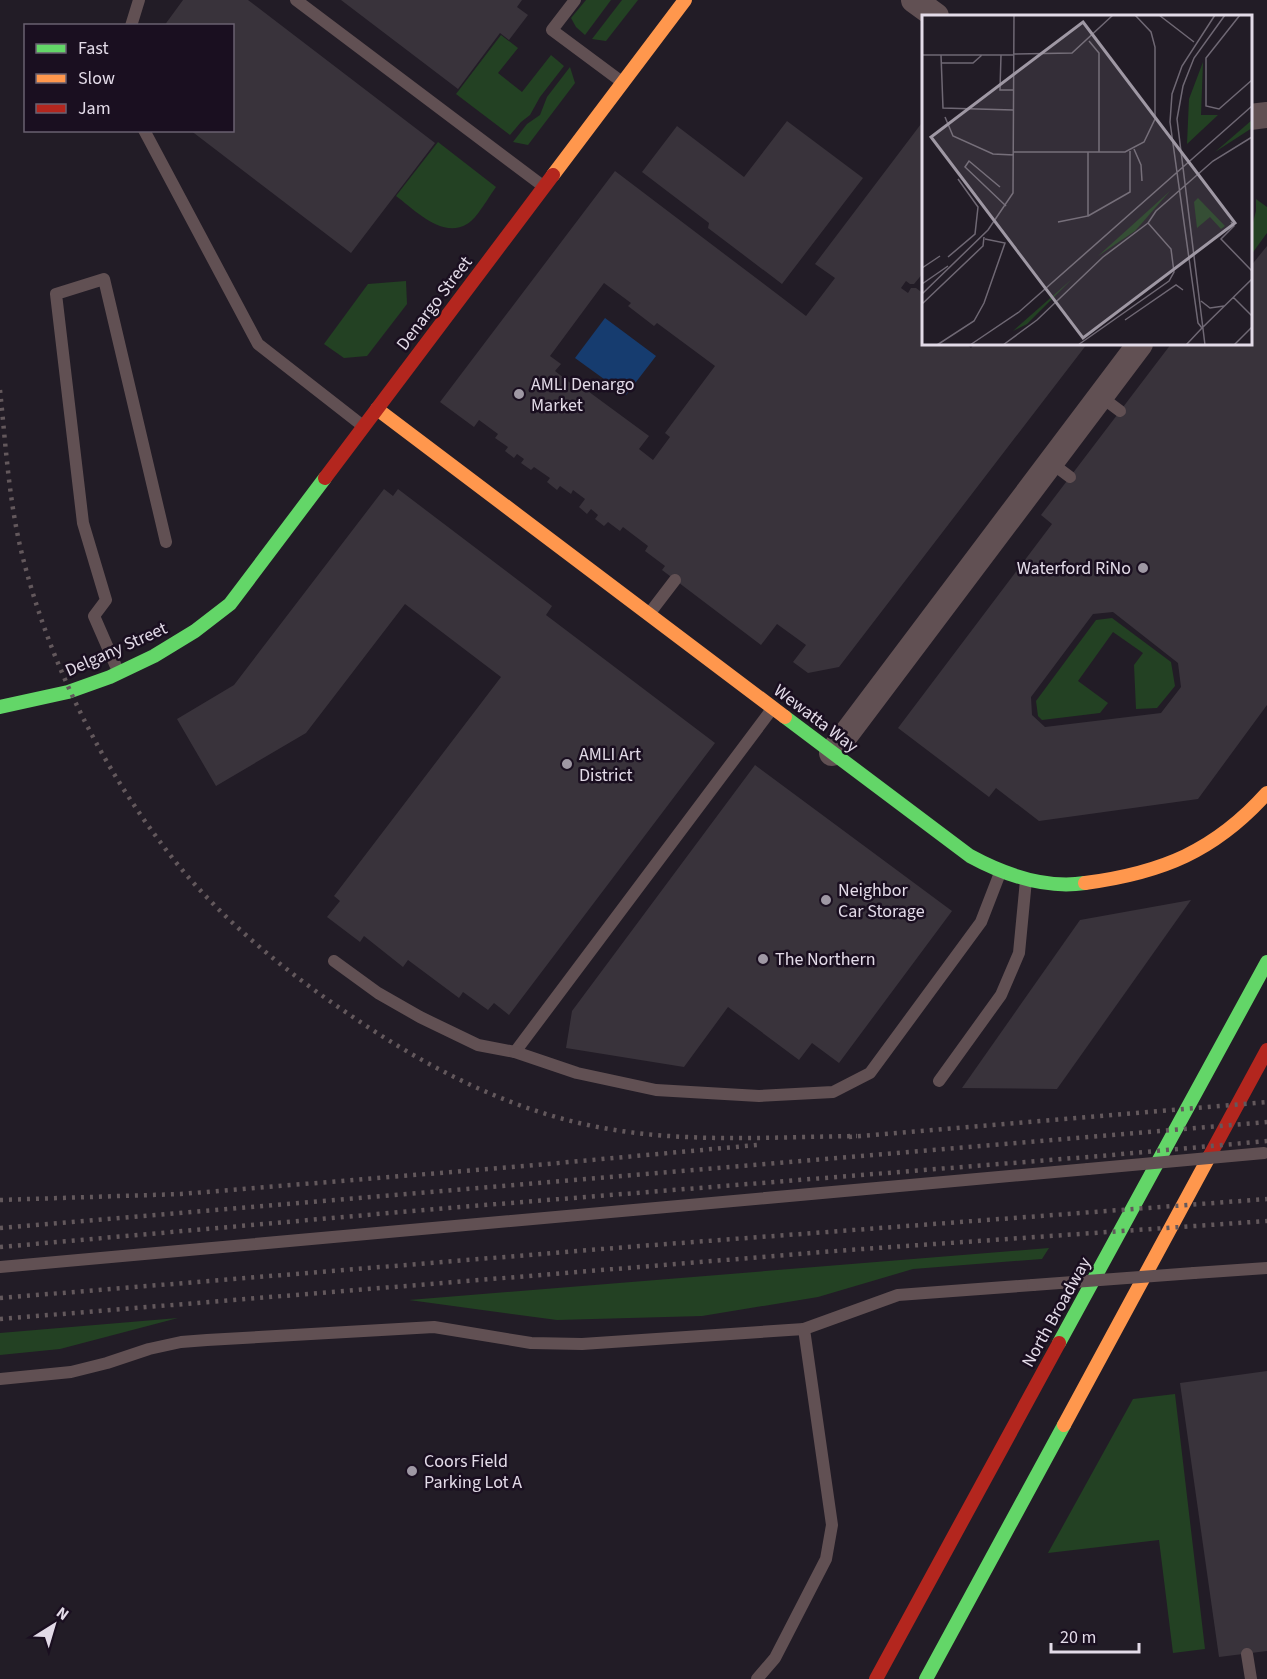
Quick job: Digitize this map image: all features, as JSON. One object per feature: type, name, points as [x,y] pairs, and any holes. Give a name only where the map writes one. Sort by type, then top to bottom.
[{"type":"street","name":"Denargo Street","points":[[208,623],[230,604],[685,0]]},
{"type":"street","points":[[914,0],[935,15]]},
{"type":"street","points":[[1252,117],[1267,115]]},
{"type":"street","points":[[832,753],[1060,469],[1110,403],[1139,345]]},
{"type":"street","name":"Wewatta Way","points":[[377,409],[970,856],[1001,871],[1026,879],[1063,885],[1144,874],[1169,865],[1215,842],[1238,825],[1267,793]]},
{"type":"street","name":"Delgany Street","points":[[0,707],[70,691],[119,672],[172,645],[208,623]]},
{"type":"street","name":"North Broadway","points":[[876,1679],[1267,962]]},
{"type":"street","points":[[926,1679],[1267,1050]]},
{"type":"lane","points":[[132,24],[139,0]]},
{"type":"lane","points":[[296,0],[544,187]]},
{"type":"lane","points":[[575,0],[552,30],[622,83]]},
{"type":"lane","points":[[145,132],[258,344],[363,427]]},
{"type":"lane","points":[[119,672],[94,616],[106,600],[84,523],[56,294],[104,279],[166,542]]},
{"type":"lane","points":[[649,615],[675,580]]},
{"type":"lane","points":[[515,1052],[773,708]]},
{"type":"lane","points":[[334,961],[378,993],[420,1017],[478,1045],[515,1052],[577,1073],[656,1090],[759,1096],[833,1092],[870,1073],[981,922],[1001,871]]},
{"type":"lane","points":[[939,1081],[1001,995],[1019,952],[1026,879]]},
{"type":"lane","points":[[0,1267],[1266,1153]]},
{"type":"lane","points":[[0,1379],[71,1372],[107,1363],[149,1348],[181,1341],[434,1327],[531,1343],[582,1344],[804,1329],[898,1294],[1267,1268]]},
{"type":"lane","points":[[757,1679],[775,1658],[825,1559],[832,1525],[804,1329]]},
{"type":"lane","points":[[1247,1654],[1251,1679]]},
{"type":"green space","points":[[586,0],[611,0],[585,35],[576,27],[571,18]]},
{"type":"green space","points":[[622,0],[638,0],[606,41],[592,39]]},
{"type":"green space","points":[[501,35],[518,48],[498,73],[522,92],[551,55],[564,66],[540,97],[530,115],[510,135],[456,94]]},
{"type":"green space","points":[[570,67],[575,83],[528,145],[513,142],[527,124],[540,115],[547,97]]},
{"type":"green space","points":[[438,142],[496,187],[471,222],[458,228],[448,228],[429,221],[396,196]]},
{"type":"green space","points":[[1256,199],[1267,207],[1267,233],[1252,254],[1252,226]]},
{"type":"green space","points":[[406,281],[407,304],[367,356],[344,358],[324,344],[368,284]]},
{"type":"green space","points":[[1112,618],[1171,662],[1175,686],[1157,708],[1136,709],[1134,665],[1143,653],[1113,632],[1078,681],[1108,703],[1100,713],[1042,720],[1038,716],[1036,701],[1096,620]]},
{"type":"green space","points":[[1049,1248],[1042,1259],[913,1269],[818,1297],[702,1316],[557,1320],[409,1300]]},
{"type":"green space","points":[[178,1318],[60,1349],[0,1355],[0,1333]]},
{"type":"green space","points":[[1175,1394],[1205,1649],[1173,1653],[1159,1540],[1048,1553],[1133,1399]]},
{"type":"water","points":[[605,318],[656,356],[626,395],[575,358]]},
{"type":"building","points":[[183,0],[248,0],[435,143],[351,253],[193,132],[234,132],[234,24],[165,24]]},
{"type":"building","points":[[341,0],[522,0],[517,7],[528,15],[509,40],[500,33],[458,89]]},
{"type":"building","points":[[787,121],[863,178],[782,284],[708,228],[709,223],[642,172],[677,126],[744,177]]},
{"type":"building","name":"AMLI Denargo Market","points":[[922,123],[922,274],[914,284],[906,281],[901,288],[908,293],[911,288],[916,288],[922,292],[922,345],[967,345],[971,348],[973,345],[1086,345],[839,667],[808,673],[793,662],[806,645],[777,624],[761,645],[662,570],[665,566],[645,551],[648,546],[623,527],[620,531],[608,522],[604,526],[595,519],[598,515],[591,509],[587,514],[579,507],[585,499],[573,490],[571,494],[560,486],[557,490],[547,482],[550,478],[534,467],[531,470],[521,463],[524,459],[517,454],[514,458],[505,451],[508,447],[495,438],[498,434],[479,420],[474,427],[440,402],[615,171],[806,316],[835,278],[815,264]],"holes":[[[604,283],[631,303],[628,306],[654,326],[657,323],[715,366],[665,433],[670,437],[653,460],[639,449],[649,436],[581,386],[578,389],[555,371],[561,364],[550,356]]]},
{"type":"building","name":"Waterford RiNo","points":[[1267,246],[1267,705],[1198,799],[1039,821],[996,788],[989,797],[898,728],[1052,524],[1041,515],[1170,345],[1252,345],[1252,265]],"holes":[[[1113,612],[1178,663],[1181,687],[1161,713],[1045,727],[1032,715],[1031,697],[1093,614]]]},
{"type":"building","name":"AMLI Art District","points":[[384,489],[393,496],[398,489],[552,606],[546,615],[715,743],[509,1015],[494,1003],[488,1010],[463,992],[459,998],[408,960],[403,967],[364,936],[360,942],[327,917],[340,901],[334,896],[501,677],[405,604],[306,733],[216,786],[177,719],[234,685]]},
{"type":"building","name":"The Northern","points":[[755,765],[952,911],[839,1063],[812,1043],[799,1060],[728,1007],[684,1067],[566,1048],[572,1011]]},
{"type":"building","points":[[1191,900],[1057,1089],[962,1088],[1080,920]]},
{"type":"building","points":[[1267,1371],[1267,1651],[1219,1657],[1180,1383]]},
{"type":"railway","points":[[0,390],[9,476],[19,541],[35,599],[62,673],[97,744],[138,811],[181,868],[224,915],[248,937],[324,997],[406,1051],[464,1082],[524,1107],[588,1125],[654,1135],[722,1138],[857,1136]]},
{"type":"railway","points":[[849,1137],[1267,1102]]},
{"type":"railway","points":[[0,1228],[1267,1122]]},
{"type":"railway","points":[[0,1247],[1267,1141]]},
{"type":"railway","points":[[0,1200],[181,1194],[757,1145]]},
{"type":"railway","points":[[0,1298],[627,1247],[1267,1199]]},
{"type":"railway","points":[[0,1319],[848,1250],[1267,1221]]},
{"type":"traffic: fast","points":[[0,707],[68,692],[110,677],[154,656],[195,631],[230,604],[325,478]]},
{"type":"traffic: fast","points":[[785,717],[970,856],[1026,879],[1055,884],[1085,883]]},
{"type":"traffic: fast","points":[[1059,1343],[1267,962]]},
{"type":"traffic: fast","points":[[926,1679],[1064,1425]]},
{"type":"traffic: slow","points":[[553,175],[685,0]]},
{"type":"traffic: slow","points":[[377,409],[785,717]]},
{"type":"traffic: slow","points":[[1085,883],[1139,873],[1185,856],[1227,830],[1267,793]]},
{"type":"traffic: slow","points":[[1064,1425],[1209,1157]]},
{"type":"traffic: jam","points":[[325,478],[553,175]]},
{"type":"traffic: jam","points":[[1209,1157],[1267,1050]]},
{"type":"traffic: jam","points":[[876,1679],[1059,1343]]},
{"type":"place","name":"AMLI Denargo Market","points":[[519,394]]},
{"type":"place","name":"Waterford RiNo","points":[[1143,568]]},
{"type":"place","name":"AMLI Art District","points":[[567,764]]},
{"type":"place","name":"Neighbor Car Storage","points":[[826,900]]},
{"type":"place","name":"The Northern","points":[[763,959]]},
{"type":"place","name":"Coors Field Parking Lot A","points":[[412,1471]]}]
